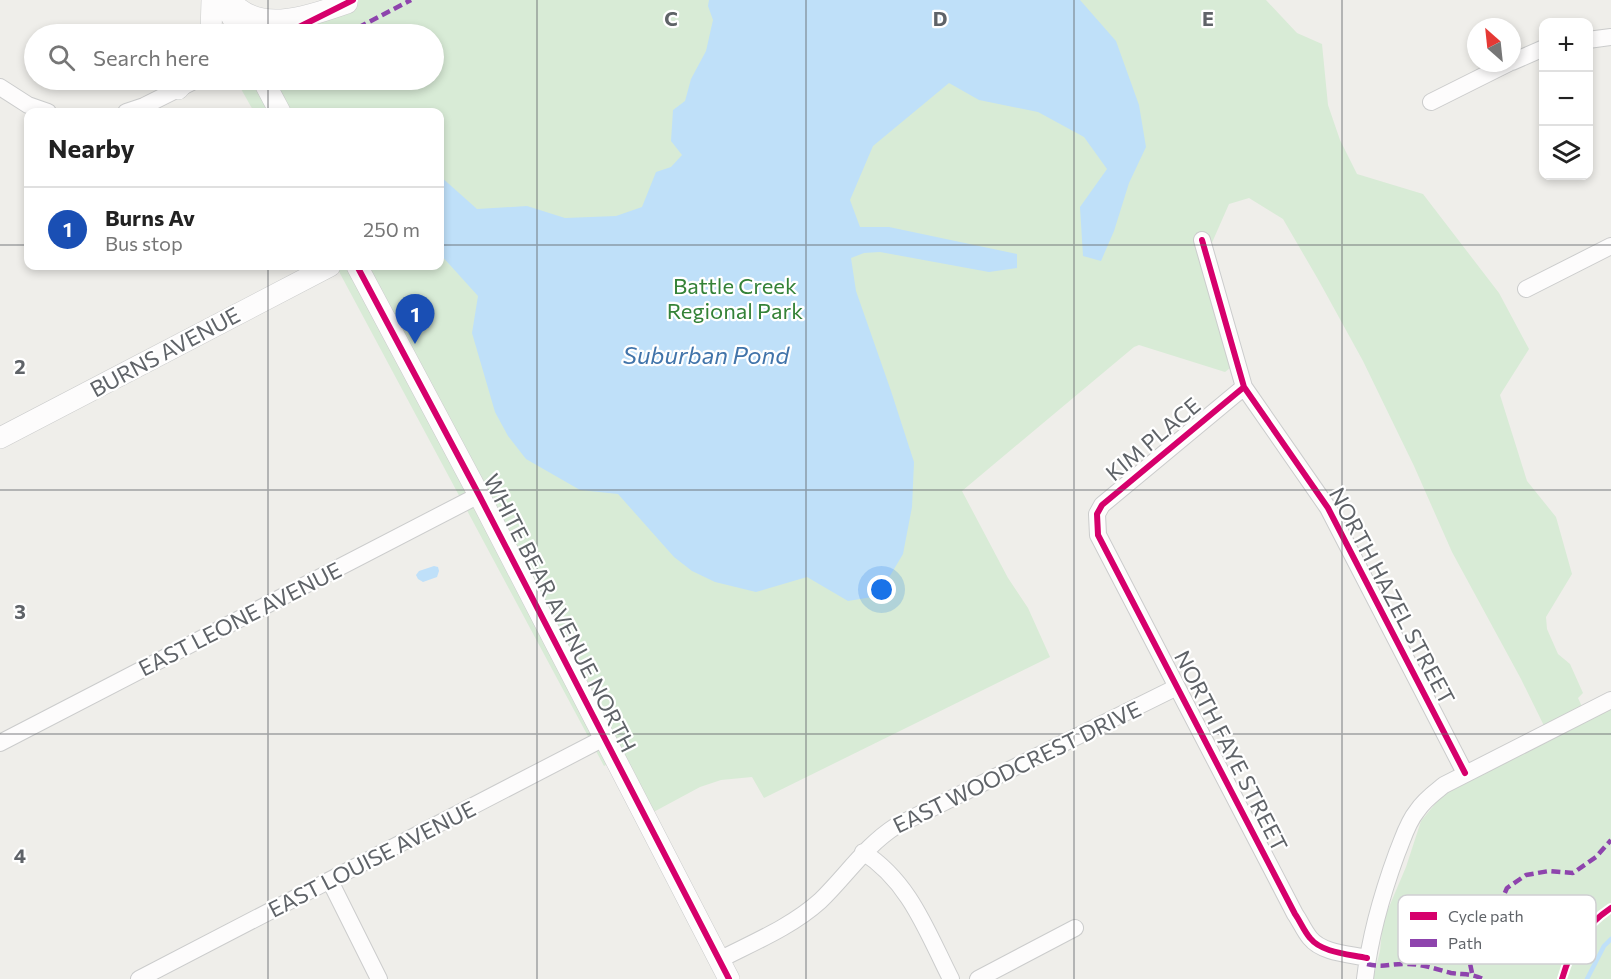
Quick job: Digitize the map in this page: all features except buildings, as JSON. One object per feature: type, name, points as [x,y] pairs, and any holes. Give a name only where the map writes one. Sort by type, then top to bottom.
[{"type":"street","points":[[211,24],[212,0]]},
{"type":"street","points":[[223,0],[236,24]]},
{"type":"street","points":[[230,0],[249,14],[263,20],[307,16],[350,2]]},
{"type":"street","points":[[305,24],[350,2]]},
{"type":"street","points":[[1593,39],[1611,37]]},
{"type":"street","points":[[1521,58],[1539,50]]},
{"type":"street","points":[[1431,102],[1491,72]]},
{"type":"street","points":[[0,87],[37,108]]},
{"type":"street","points":[[138,108],[174,90]]},
{"type":"street","points":[[268,90],[278,108]]},
{"type":"street","name":"NORTH HAZEL STREET","points":[[1202,240],[1244,387],[1328,508],[1465,773]]},
{"type":"street","points":[[1526,289],[1611,246]]},
{"type":"street","name":"BURNS AVENUE","points":[[0,438],[322,270]]},
{"type":"street","name":"WHITE BEAR AVENUE NORTH","points":[[359,270],[479,495],[729,979]]},
{"type":"street","name":"KIM PLACE","points":[[1096,525],[1096,514],[1101,506],[1244,387]]},
{"type":"street","name":"EAST LEONE AVENUE","points":[[0,743],[479,495]]},
{"type":"street","name":"NORTH FAYE STREET","points":[[1096,525],[1098,535],[1289,903],[1309,937],[1316,944],[1330,950],[1367,958]]},
{"type":"street","name":"EAST WOODCREST DRIVE","points":[[719,960],[783,928],[805,914],[821,900],[878,837],[896,826],[1177,687]]},
{"type":"street","points":[[1365,979],[1373,929],[1388,878],[1410,822],[1430,796],[1465,773],[1611,700]]},
{"type":"street","name":"EAST LOUISE AVENUE","points":[[139,979],[604,738]]},
{"type":"street","points":[[863,852],[892,874],[905,891],[951,979]]},
{"type":"street","points":[[330,881],[379,979]]},
{"type":"street","points":[[978,979],[1075,928]]},
{"type":"green space","name":"Battle Creek Regional Park","points":[[331,0],[1266,0],[1297,33],[1322,44],[1328,105],[1340,140],[1357,174],[1423,194],[1499,293],[1529,349],[1500,395],[1527,481],[1556,517],[1572,574],[1546,617],[1547,629],[1558,654],[1570,664],[1583,693],[1578,698],[1585,713],[1611,700],[1611,979],[1373,979],[1380,951],[1383,921],[1406,867],[1421,821],[1444,793],[1551,740],[1521,679],[1452,552],[1414,466],[1363,361],[1319,281],[1283,219],[1249,198],[1229,204],[1207,254],[1244,357],[1225,372],[1139,345],[1134,347],[962,491],[1008,578],[1028,608],[1050,657],[764,798],[752,777],[721,780],[700,787],[648,815],[617,759],[604,766],[338,270],[444,270],[444,108],[252,108],[242,90],[444,90],[444,24],[282,24]]},
{"type":"water","name":"Suburban Pond","points":[[709,0],[1080,0],[1116,41],[1139,105],[1146,147],[1129,183],[1114,231],[1101,261],[1083,256],[1080,207],[1107,169],[1084,137],[1038,112],[979,100],[949,83],[873,146],[850,200],[860,227],[889,227],[1017,254],[1017,268],[989,272],[880,252],[864,253],[851,258],[856,291],[914,462],[912,507],[903,554],[878,596],[848,601],[807,577],[756,592],[715,582],[692,571],[674,557],[618,494],[580,490],[526,459],[508,436],[495,412],[472,333],[478,296],[444,258],[444,180],[477,209],[527,206],[565,218],[616,216],[642,207],[656,172],[671,167],[682,155],[671,141],[673,110],[685,101],[691,79],[706,51],[713,20],[708,6]]},
{"type":"water","points":[[434,566],[438,567],[437,577],[423,582],[418,579],[416,575],[419,571]]},
{"type":"waterway","points":[[1596,962],[1604,946],[1611,939]]},
{"type":"waterway","points":[[1587,979],[1595,964]]},
{"type":"marked path","points":[[365,24],[411,0]]},
{"type":"marked path","points":[[1504,895],[1507,888],[1526,875],[1549,871],[1573,873],[1596,857],[1611,840]]},
{"type":"marked path","points":[[1367,964],[1382,966],[1416,964],[1483,979]]},
{"type":"marked path","points":[[1470,964],[1472,973]]},
{"type":"cycle path","points":[[305,24],[353,0]]},
{"type":"cycle path","points":[[1202,240],[1244,387],[1328,508],[1465,773]]},
{"type":"cycle path","points":[[359,270],[479,495],[729,979]]},
{"type":"cycle path","points":[[1244,387],[1102,505],[1097,514],[1098,535],[1306,932],[1321,947],[1367,958]]},
{"type":"cycle path","points":[[1596,920],[1611,908]]},
{"type":"cycle path","points":[[1562,979],[1567,964]]},
{"type":"place","name":"Burns Av","points":[[415,344]]}]
